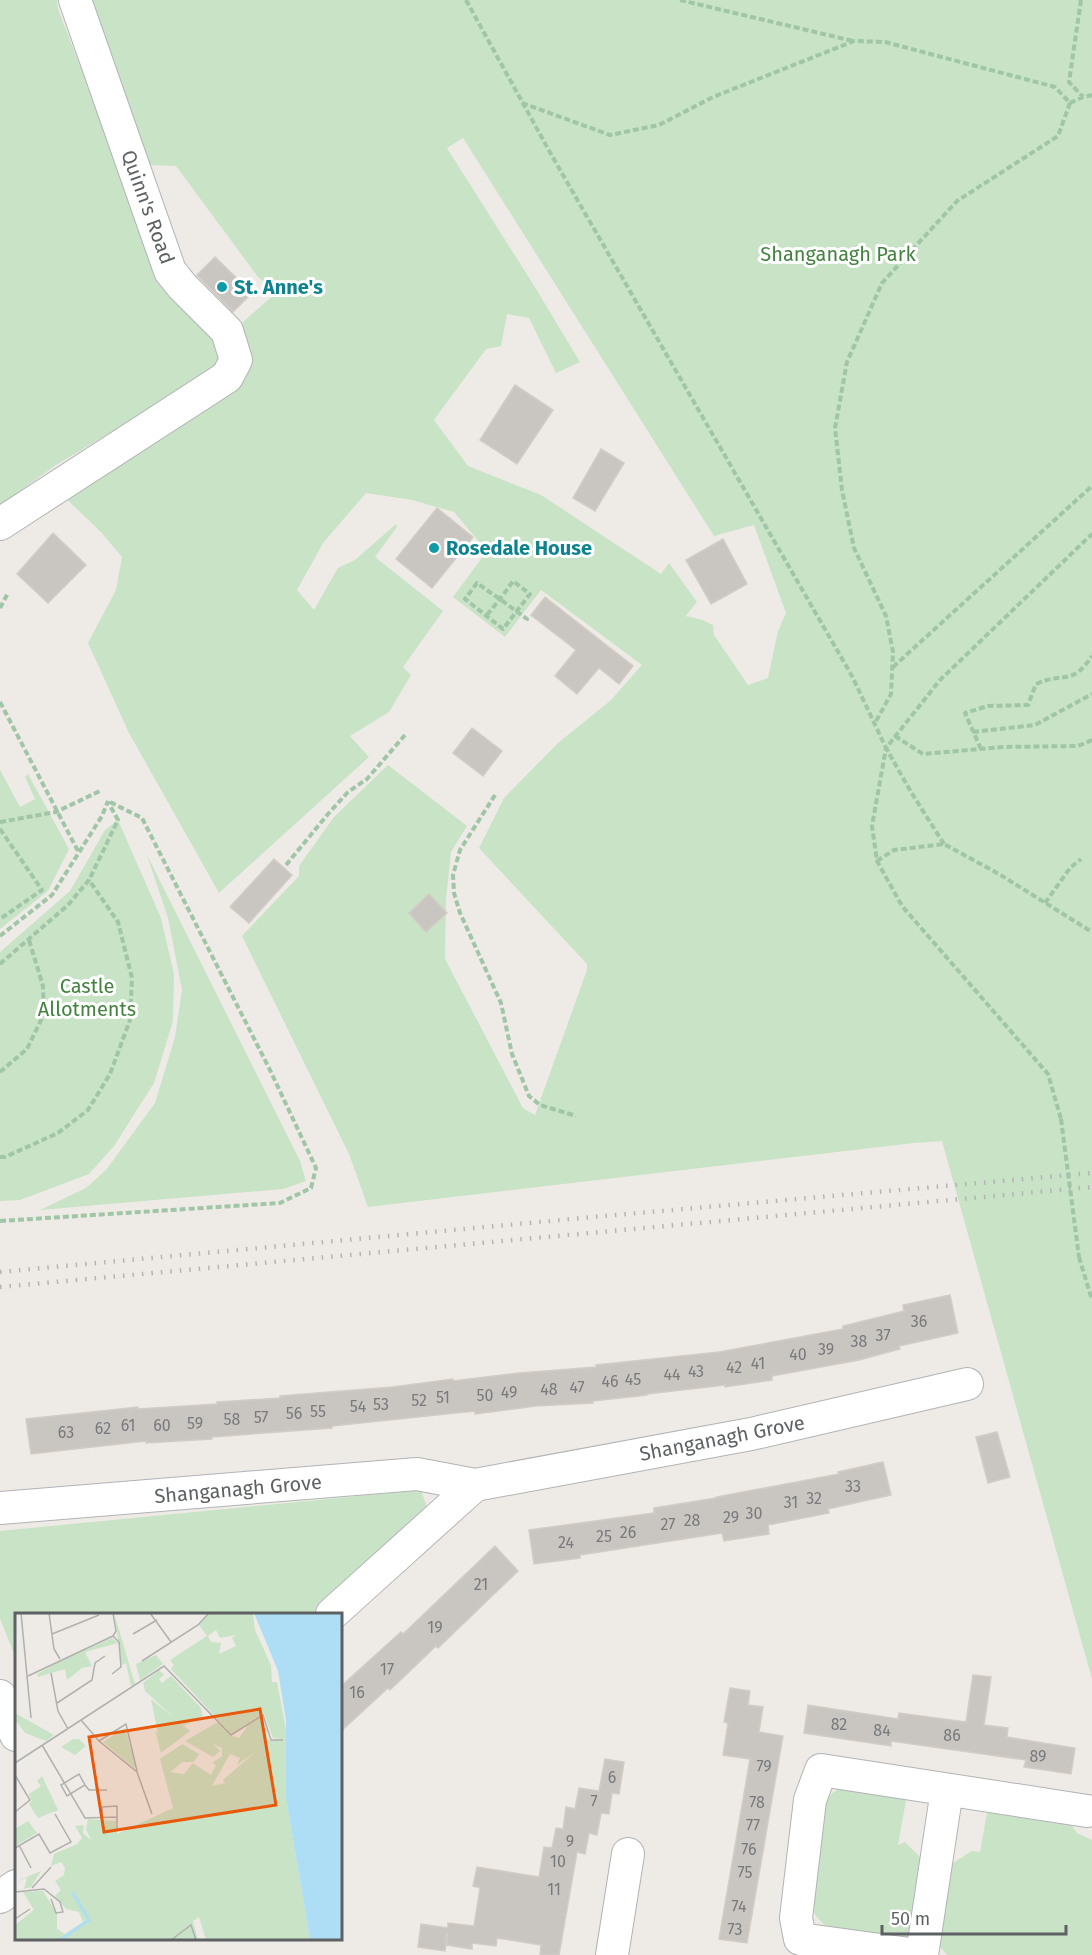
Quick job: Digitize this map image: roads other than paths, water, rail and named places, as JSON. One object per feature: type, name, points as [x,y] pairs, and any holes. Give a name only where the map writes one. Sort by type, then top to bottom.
[{"type":"street","name":"Quinn's Road","points":[[0,524],[227,377],[236,360],[227,331],[170,271],[75,0]]},
{"type":"street","name":"Shanganagh Grove","points":[[0,1508],[417,1474],[475,1485],[751,1434],[968,1384]]},
{"type":"street","points":[[333,1613],[475,1485]]},
{"type":"street","points":[[0,1696],[15,1733]]},
{"type":"street","points":[[917,1955],[800,1939],[796,1918],[810,1800],[821,1770],[1087,1811]]},
{"type":"street","points":[[922,1955],[947,1790]]},
{"type":"street","points":[[612,1955],[628,1854]]},
{"type":"street","points":[[0,1897],[15,1887]]},
{"type":"railway","points":[[0,1272],[1092,1173]]},
{"type":"railway","points":[[0,1287],[1092,1187]]},
{"type":"place","name":"St. Anne's","points":[[222,287]]},
{"type":"place","name":"Rosedale House","points":[[434,548]]},
{"type":"park label","name":"Shanganagh Park","points":[[838,254]]},
{"type":"park label","name":"Castle Allotments","points":[[87,998]]}]
